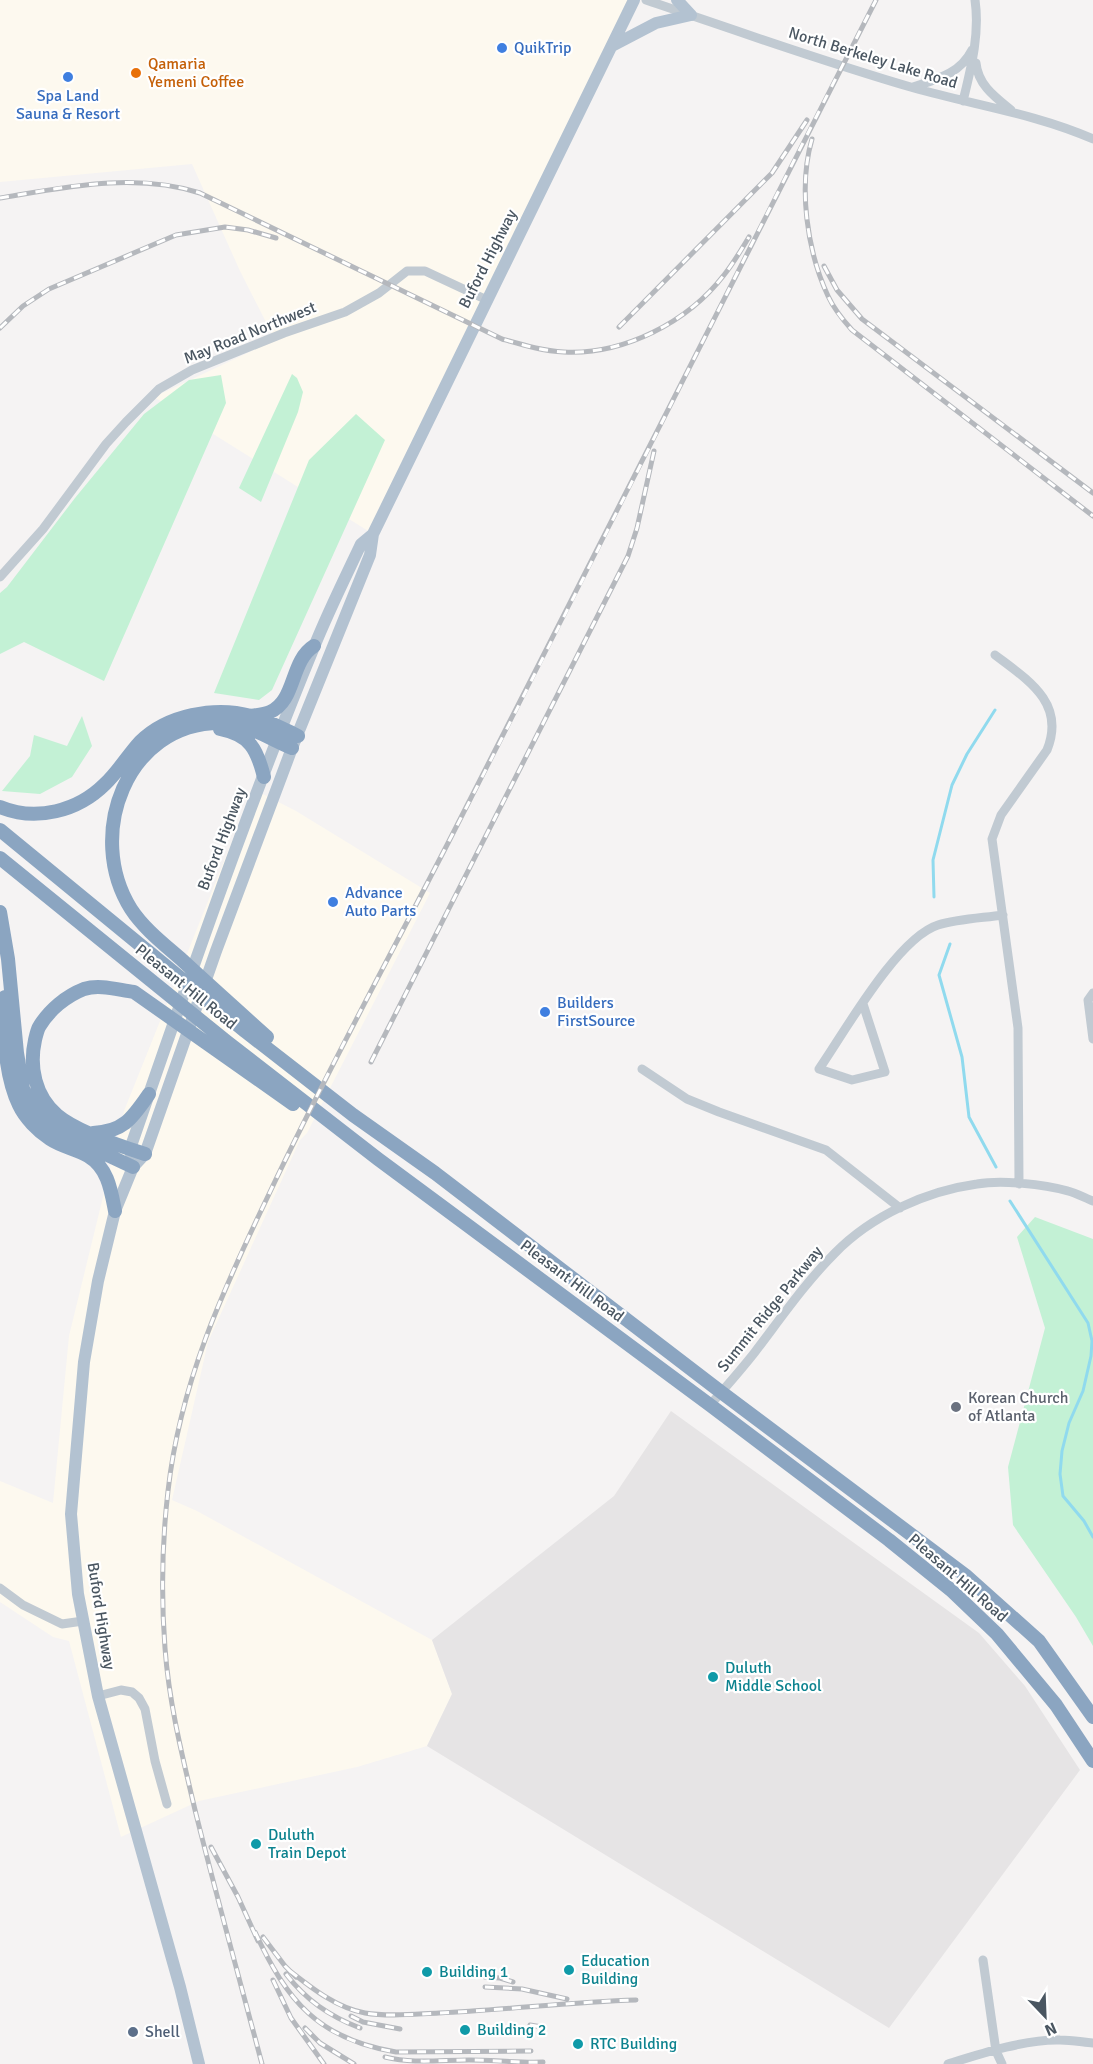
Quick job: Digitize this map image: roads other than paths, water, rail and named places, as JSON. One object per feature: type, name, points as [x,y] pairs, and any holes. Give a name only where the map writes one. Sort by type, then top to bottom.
[{"type":"highway","points":[[0,807],[32,815],[74,807],[90,798],[106,784],[141,741],[164,725],[188,716],[213,712],[251,716],[272,711],[284,702],[304,652],[314,646]]},
{"type":"highway","points":[[251,716],[279,735]]},
{"type":"highway","points":[[295,742],[242,724],[219,722],[189,727],[166,737],[145,753],[124,785],[113,817],[111,839],[118,882],[131,909],[151,932],[353,1115]]},
{"type":"highway","points":[[124,785],[152,755],[171,741],[189,733],[216,728],[232,731],[247,740],[255,749],[264,777]]},
{"type":"highway","name":"Pleasant Hill Road","points":[[0,830],[245,1031],[353,1115],[435,1173],[973,1582],[1039,1641],[1093,1717]]},
{"type":"highway","name":"Pleasant Hill Road","points":[[0,858],[227,1042],[378,1159],[710,1405],[889,1540],[951,1590],[997,1634],[1056,1705],[1093,1761]]},
{"type":"highway","points":[[0,912],[8,958],[17,1053],[23,1089],[36,1112],[54,1130],[133,1167]]},
{"type":"highway","points":[[8,958],[3,1020],[11,1080],[20,1106],[32,1123],[50,1138],[88,1156],[99,1167],[109,1180],[115,1211]]},
{"type":"highway","points":[[145,1154],[76,1128],[56,1115],[41,1096],[34,1077],[31,1056],[38,1028],[61,1001],[86,989],[104,987],[134,992],[327,1128],[378,1159]]},
{"type":"highway","points":[[91,1133],[114,1131],[124,1125],[132,1118],[149,1094]]},
{"type":"main road","name":"Buford Highway","points":[[200,2064],[98,1696],[78,1594],[71,1514],[77,1428],[86,1352],[98,1281],[115,1211],[133,1167],[145,1154],[216,951],[295,742],[370,555],[373,534],[634,0]]},
{"type":"main road","points":[[677,0],[691,15]]},
{"type":"main road","points":[[611,47],[656,23],[691,15]]},
{"type":"main road","name":"Buford Highway","points":[[133,1167],[130,1149],[200,945],[279,735],[314,646],[361,544],[373,534]]},
{"type":"street","name":"North Berkeley Lake Road","points":[[646,0],[793,51],[897,83],[1014,112],[1073,130],[1093,139]]},
{"type":"street","points":[[963,101],[973,63],[977,10],[975,0]]},
{"type":"street","points":[[912,87],[952,74],[967,61],[975,45]]},
{"type":"street","points":[[975,45],[977,73],[985,87],[1014,112]]},
{"type":"street","name":"May Road Northwest","points":[[0,577],[43,529],[108,443],[159,389],[192,370],[284,333],[345,312],[379,293],[407,271],[425,272],[487,300]]},
{"type":"street","points":[[995,655],[1036,686],[1049,710],[1052,731],[1047,750],[1001,815],[992,839],[1018,1028],[1019,1184]]},
{"type":"street","points":[[863,1004],[885,1072],[852,1080],[819,1069],[888,966],[925,932],[938,925],[1003,915]]},
{"type":"street","points":[[1093,993],[1088,1000],[1093,1039]]},
{"type":"street","points":[[642,1069],[687,1099],[826,1150],[900,1208]]},
{"type":"street","name":"Summit Ridge Parkway","points":[[710,1405],[753,1355],[806,1284],[837,1251],[870,1225],[900,1208],[946,1191],[979,1183],[1019,1184],[1069,1191],[1093,1202]]},
{"type":"street","points":[[0,1588],[23,1605],[62,1624],[83,1621]]},
{"type":"street","points":[[98,1696],[121,1690],[132,1692],[139,1698],[145,1709],[155,1761],[167,1804]]},
{"type":"street","points":[[983,1960],[996,2051],[1002,2064]]},
{"type":"street","points":[[948,2064],[1040,2041],[1093,2043]]},
{"type":"waterway","points":[[934,897],[933,860],[952,785],[967,754],[995,710]]},
{"type":"waterway","points":[[950,944],[939,975],[962,1057],[969,1117],[996,1167]]},
{"type":"waterway","points":[[1010,1201],[1088,1323],[1092,1341],[1091,1356],[1083,1391],[1069,1423],[1062,1451],[1060,1474],[1063,1496],[1084,1521],[1093,1537]]},
{"type":"railway","points":[[262,2064],[196,1814],[177,1731],[167,1669],[163,1589],[166,1511],[174,1451],[193,1375],[220,1302],[312,1105],[502,738],[876,0]]},
{"type":"railway","points":[[619,327],[772,173],[807,120]]},
{"type":"railway","points":[[812,139],[805,198],[810,239],[821,278],[830,301],[839,314],[852,330],[1093,516]]},
{"type":"railway","points":[[0,198],[75,186],[126,182],[151,183],[200,193],[502,339],[564,352],[609,348],[632,341],[673,321],[709,292],[727,271],[749,237]]},
{"type":"railway","points":[[0,328],[23,306],[49,289],[176,235],[225,227],[248,230],[276,238]]},
{"type":"railway","points":[[824,266],[837,290],[862,319],[1093,493]]},
{"type":"railway","points":[[371,1062],[628,556],[637,528],[654,451]]},
{"type":"railway","points":[[211,1847],[258,1941]]},
{"type":"railway","points":[[255,1932],[293,1997],[326,2027],[346,2037],[369,2046],[396,2052],[531,2051]]},
{"type":"railway","points":[[263,1937],[296,1977]]},
{"type":"railway","points":[[290,1971],[335,2002],[345,2007],[374,2014],[464,2012],[636,2000]]},
{"type":"railway","points":[[286,1974],[319,2006],[360,2028]]},
{"type":"railway","points":[[485,1977],[513,1982]]},
{"type":"railway","points":[[273,1980],[291,2018],[324,2064]]},
{"type":"railway","points":[[485,1987],[522,1989],[567,1999]]},
{"type":"railway","points":[[351,2016],[363,2022],[400,2029]]},
{"type":"railway","points":[[530,2025],[542,2027]]},
{"type":"railway","points":[[305,2028],[320,2043],[354,2064]]},
{"type":"railway","points":[[385,2057],[416,2061],[543,2062]]},
{"type":"place","name":"QuikTrip","points":[[502,48]]},
{"type":"place","name":"Qamaria Yemeni Coffee","points":[[136,73]]},
{"type":"place","name":"Spa Land Sauna & Resort","points":[[68,77]]},
{"type":"place","name":"Advance Auto Parts","points":[[333,902]]},
{"type":"place","name":"Builders FirstSource","points":[[545,1012]]},
{"type":"place","name":"Korean Church of Atlanta","points":[[956,1407]]},
{"type":"place","name":"Duluth Middle School","points":[[713,1677]]},
{"type":"place","name":"Duluth Train Depot","points":[[256,1844]]},
{"type":"place","name":"Education Building","points":[[569,1970]]},
{"type":"place","name":"Building 1","points":[[427,1972]]},
{"type":"place","name":"Building 2","points":[[465,2030]]},
{"type":"place","name":"Shell","points":[[133,2032]]},
{"type":"place","name":"RTC Building","points":[[578,2044]]}]
